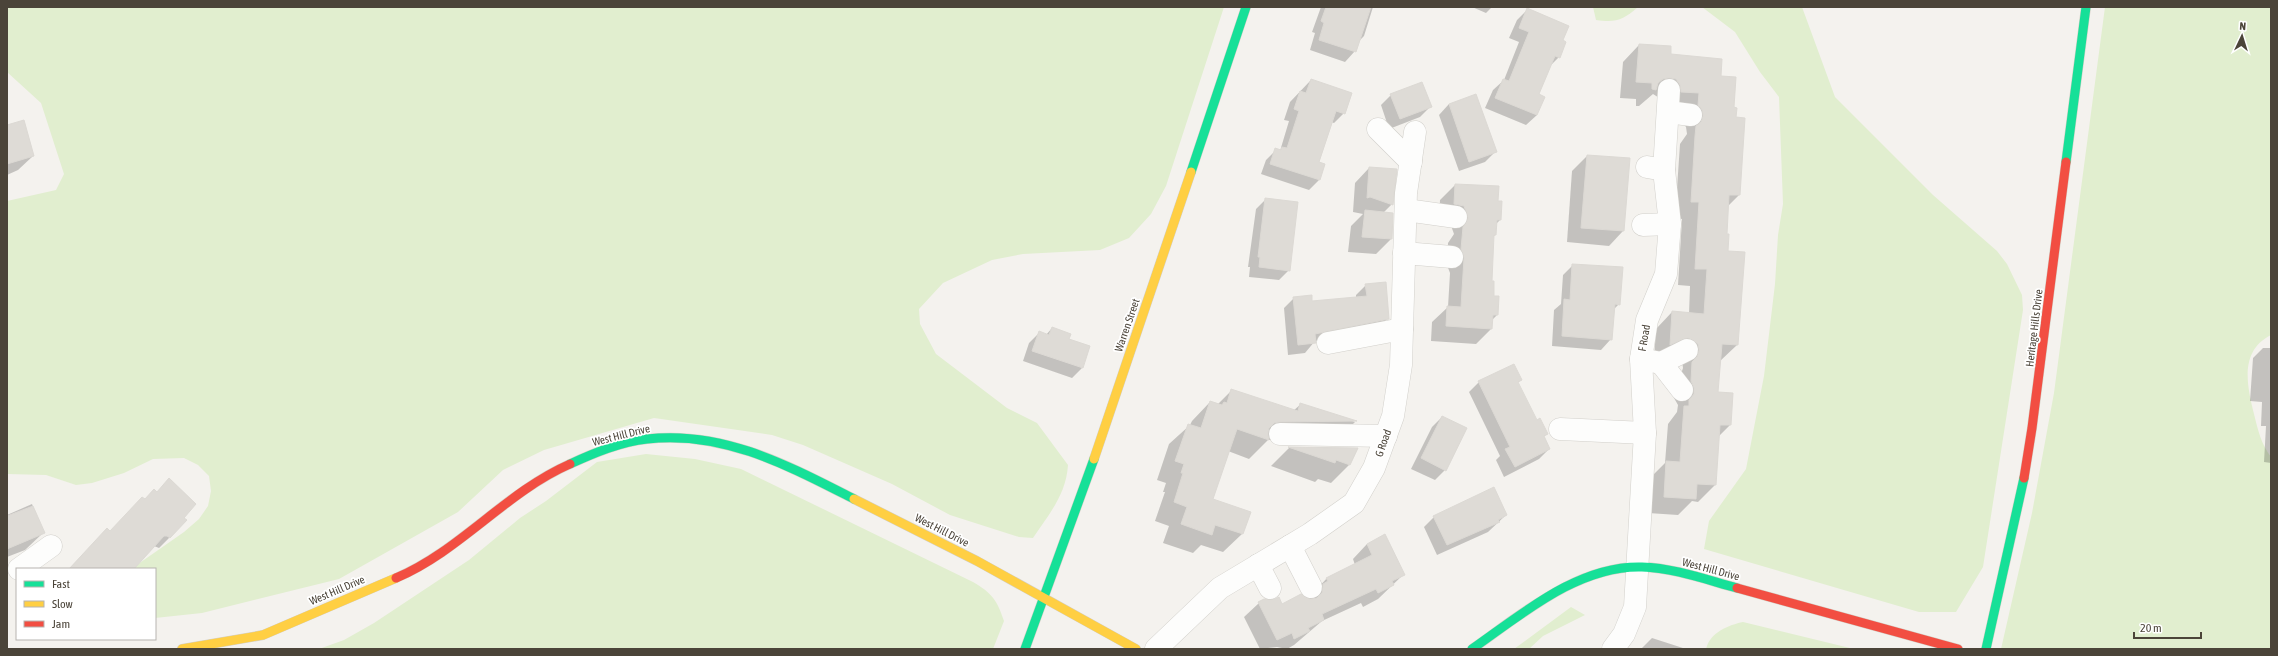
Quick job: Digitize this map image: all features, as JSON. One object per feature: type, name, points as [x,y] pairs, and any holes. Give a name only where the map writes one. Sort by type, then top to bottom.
[{"type":"street","name":"Warren Street","points":[[1025,649],[1045,598],[1180,207],[1246,7]]},
{"type":"street","name":"Heritage Hills Drive","points":[[1986,649],[2019,506],[2032,428],[2086,7]]},
{"type":"street","name":"F Road","points":[[1613,649],[1624,634],[1635,607],[1637,567],[1652,479],[1645,433],[1651,361],[1647,320],[1666,274],[1670,224],[1655,169],[1668,112],[1669,90]]},
{"type":"street","points":[[1668,112],[1691,114]]},
{"type":"street","points":[[1378,129],[1411,162]]},
{"type":"street","name":"G Road","points":[[1156,649],[1220,588],[1290,546],[1354,503],[1374,468],[1394,416],[1401,365],[1406,210],[1415,132]]},
{"type":"street","points":[[1406,210],[1456,217]]},
{"type":"street","points":[[1642,225],[1670,224]]},
{"type":"street","points":[[1404,253],[1452,257]]},
{"type":"street","points":[[1328,343],[1402,329]]},
{"type":"street","points":[[1682,390],[1651,361],[1687,350]]},
{"type":"street","points":[[1560,429],[1645,433]]},
{"type":"street","points":[[1280,434],[1386,436]]},
{"type":"street","name":"West Hill Drive","points":[[182,649],[263,635],[421,568],[526,491],[563,466],[604,449],[647,439],[688,438],[727,444],[765,456],[811,477],[1045,598],[1136,649]]},
{"type":"street","points":[[21,568],[51,546]]},
{"type":"street","points":[[1290,546],[1311,587]]},
{"type":"street","points":[[1258,565],[1270,588]]},
{"type":"street","name":"West Hill Drive","points":[[1472,649],[1544,600],[1575,582],[1607,571],[1637,567],[1663,569],[1689,575],[1958,649]]},
{"type":"street","points":[[7,578],[16,571]]},
{"type":"green space","points":[[7,7],[1224,7],[1166,186],[1151,214],[1129,238],[1100,250],[1023,254],[992,260],[943,283],[919,309],[920,324],[936,354],[1007,408],[1037,423],[1068,465],[1064,486],[1056,504],[1033,538],[1019,537],[950,515],[892,484],[803,445],[772,435],[654,418],[544,450],[503,470],[458,512],[339,579],[202,613],[156,618],[156,568],[132,568],[184,532],[199,519],[208,506],[211,491],[209,476],[198,465],[184,458],[153,459],[124,473],[92,483],[76,485],[46,475],[7,474],[7,201],[56,190],[64,174],[41,103],[7,72]]},
{"type":"green space","points":[[1593,7],[1638,7],[1619,20],[1609,21],[1596,20]]},
{"type":"green space","points":[[1702,7],[1802,7],[1835,97],[1933,195],[1997,251],[2007,264],[2022,295],[2023,310],[1983,567],[1956,612],[1919,612],[1704,549],[1709,521],[1746,469],[1764,376],[1775,284],[1778,235],[1783,204],[1779,97],[1760,72],[1735,32]]},
{"type":"green space","points":[[2105,7],[2271,7],[2271,335],[2261,342],[2254,350],[2248,370],[2248,381],[2251,403],[2258,431],[2262,442],[2271,457],[2271,649],[2001,649],[2032,513],[2054,393]]},
{"type":"green space","points":[[646,454],[695,459],[741,469],[973,582],[985,590],[993,598],[1004,621],[993,649],[319,649],[344,640],[374,623],[469,560],[520,518],[546,501],[597,462]]},
{"type":"green space","points":[[1571,607],[1585,615],[1543,636],[1529,649],[1514,649]]},
{"type":"green space","points":[[1743,622],[1854,649],[1706,649],[1708,643],[1721,630]]},
{"type":"building","points":[[1326,7],[1371,7],[1356,52],[1319,40],[1324,23],[1321,21]]},
{"type":"building","points":[[1527,8],[1569,26],[1563,40],[1566,42],[1560,58],[1555,56],[1539,94],[1545,97],[1537,115],[1495,98],[1503,79],[1509,81],[1529,32],[1519,28]]},
{"type":"building","points":[[1639,44],[1671,46],[1671,54],[1722,59],[1721,76],[1736,77],[1734,107],[1737,108],[1736,117],[1745,118],[1740,195],[1729,195],[1727,234],[1729,234],[1728,251],[1745,252],[1738,345],[1722,344],[1718,392],[1733,393],[1731,425],[1720,425],[1716,485],[1697,484],[1696,499],[1664,497],[1666,461],[1680,462],[1684,406],[1689,406],[1689,400],[1694,394],[1694,388],[1691,381],[1692,362],[1697,357],[1699,350],[1698,344],[1688,338],[1670,345],[1672,311],[1704,314],[1707,269],[1695,269],[1699,202],[1691,202],[1696,126],[1701,122],[1703,116],[1702,110],[1698,105],[1699,93],[1681,92],[1680,85],[1676,79],[1663,79],[1658,83],[1656,90],[1652,89],[1652,83],[1636,82]]},
{"type":"building","points":[[1311,79],[1352,93],[1345,114],[1336,111],[1319,162],[1325,164],[1320,180],[1270,164],[1275,148],[1281,150],[1282,147],[1287,148],[1299,111],[1294,109],[1300,91],[1306,93]]},
{"type":"building","points":[[1422,82],[1432,107],[1400,119],[1390,94]]},
{"type":"building","points":[[1476,94],[1497,152],[1469,162],[1449,104]]},
{"type":"building","points":[[24,120],[34,156],[7,164],[7,125]]},
{"type":"building","points":[[1587,155],[1630,158],[1624,231],[1581,228]]},
{"type":"building","points":[[1369,167],[1397,169],[1393,205],[1370,197],[1367,198]]},
{"type":"building","points":[[1455,184],[1499,186],[1498,201],[1502,201],[1501,220],[1497,220],[1496,235],[1494,235],[1492,281],[1494,281],[1494,296],[1499,296],[1498,315],[1493,315],[1492,329],[1446,326],[1447,306],[1461,307],[1464,258],[1461,249],[1463,227],[1468,218],[1464,206],[1454,204]]},
{"type":"building","points":[[1265,198],[1298,202],[1290,271],[1259,267],[1260,257],[1258,257]]},
{"type":"building","points":[[1365,210],[1393,213],[1392,239],[1362,237]]},
{"type":"building","points":[[1572,264],[1623,267],[1620,305],[1615,304],[1612,340],[1562,336],[1564,299],[1570,300]]},
{"type":"building","points":[[1386,282],[1389,319],[1315,334],[1316,343],[1298,345],[1293,297],[1312,295],[1312,301],[1367,296],[1365,284]]},
{"type":"building","points":[[1052,327],[1071,334],[1069,339],[1090,346],[1083,368],[1032,351],[1039,331],[1049,335]]},
{"type":"building","points":[[1514,364],[1522,380],[1518,382],[1537,420],[1540,418],[1548,434],[1544,436],[1550,449],[1515,467],[1505,449],[1510,447],[1478,381]]},
{"type":"building","points":[[1231,389],[1298,411],[1300,403],[1357,421],[1274,423],[1269,428],[1269,440],[1237,429],[1213,499],[1251,512],[1243,534],[1215,525],[1212,535],[1181,524],[1187,507],[1174,502],[1183,473],[1181,473],[1184,464],[1175,461],[1188,424],[1201,428],[1210,401],[1222,405],[1224,402],[1227,403]]},
{"type":"building","points":[[1442,416],[1467,428],[1446,471],[1421,458]]},
{"type":"building","points":[[1288,447],[1358,448],[1350,465],[1336,460],[1335,463]]},
{"type":"building","points":[[169,478],[196,504],[184,518],[187,520],[170,538],[164,536],[135,568],[70,568],[107,528],[110,531],[142,497],[145,499],[154,489],[157,492]]},
{"type":"building","points":[[1494,487],[1507,515],[1498,520],[1500,522],[1447,545],[1433,516]]},
{"type":"building","points":[[33,506],[45,533],[7,549],[7,516]]},
{"type":"building","points":[[1385,534],[1405,575],[1392,581],[1394,585],[1378,593],[1376,589],[1322,614],[1324,620],[1308,628],[1310,631],[1294,639],[1292,633],[1277,640],[1258,602],[1264,599],[1275,599],[1279,597],[1282,604],[1301,594],[1310,599],[1317,598],[1322,593],[1323,584],[1328,581],[1326,578],[1372,555],[1367,544]]},
{"type":"traffic: fast","points":[[1191,172],[1246,7]]},
{"type":"traffic: fast","points":[[2066,162],[2086,7]]},
{"type":"traffic: fast","points":[[570,464],[607,448],[637,440],[675,438],[702,440],[729,445],[755,453],[805,474],[854,499]]},
{"type":"traffic: fast","points":[[1025,649],[1094,459]]},
{"type":"traffic: fast","points":[[1986,649],[2024,478]]},
{"type":"traffic: fast","points":[[1472,649],[1551,594],[1595,574],[1618,569],[1642,567],[1654,568],[1690,575],[1737,588]]},
{"type":"traffic: slow","points":[[1094,459],[1191,172]]},
{"type":"traffic: slow","points":[[854,499],[977,561],[1136,649]]},
{"type":"traffic: slow","points":[[182,649],[263,635],[396,578]]},
{"type":"traffic: jam","points":[[2024,478],[2032,428],[2066,162]]},
{"type":"traffic: jam","points":[[396,578],[441,553],[525,490],[570,464]]},
{"type":"traffic: jam","points":[[1737,588],[1958,649]]}]
